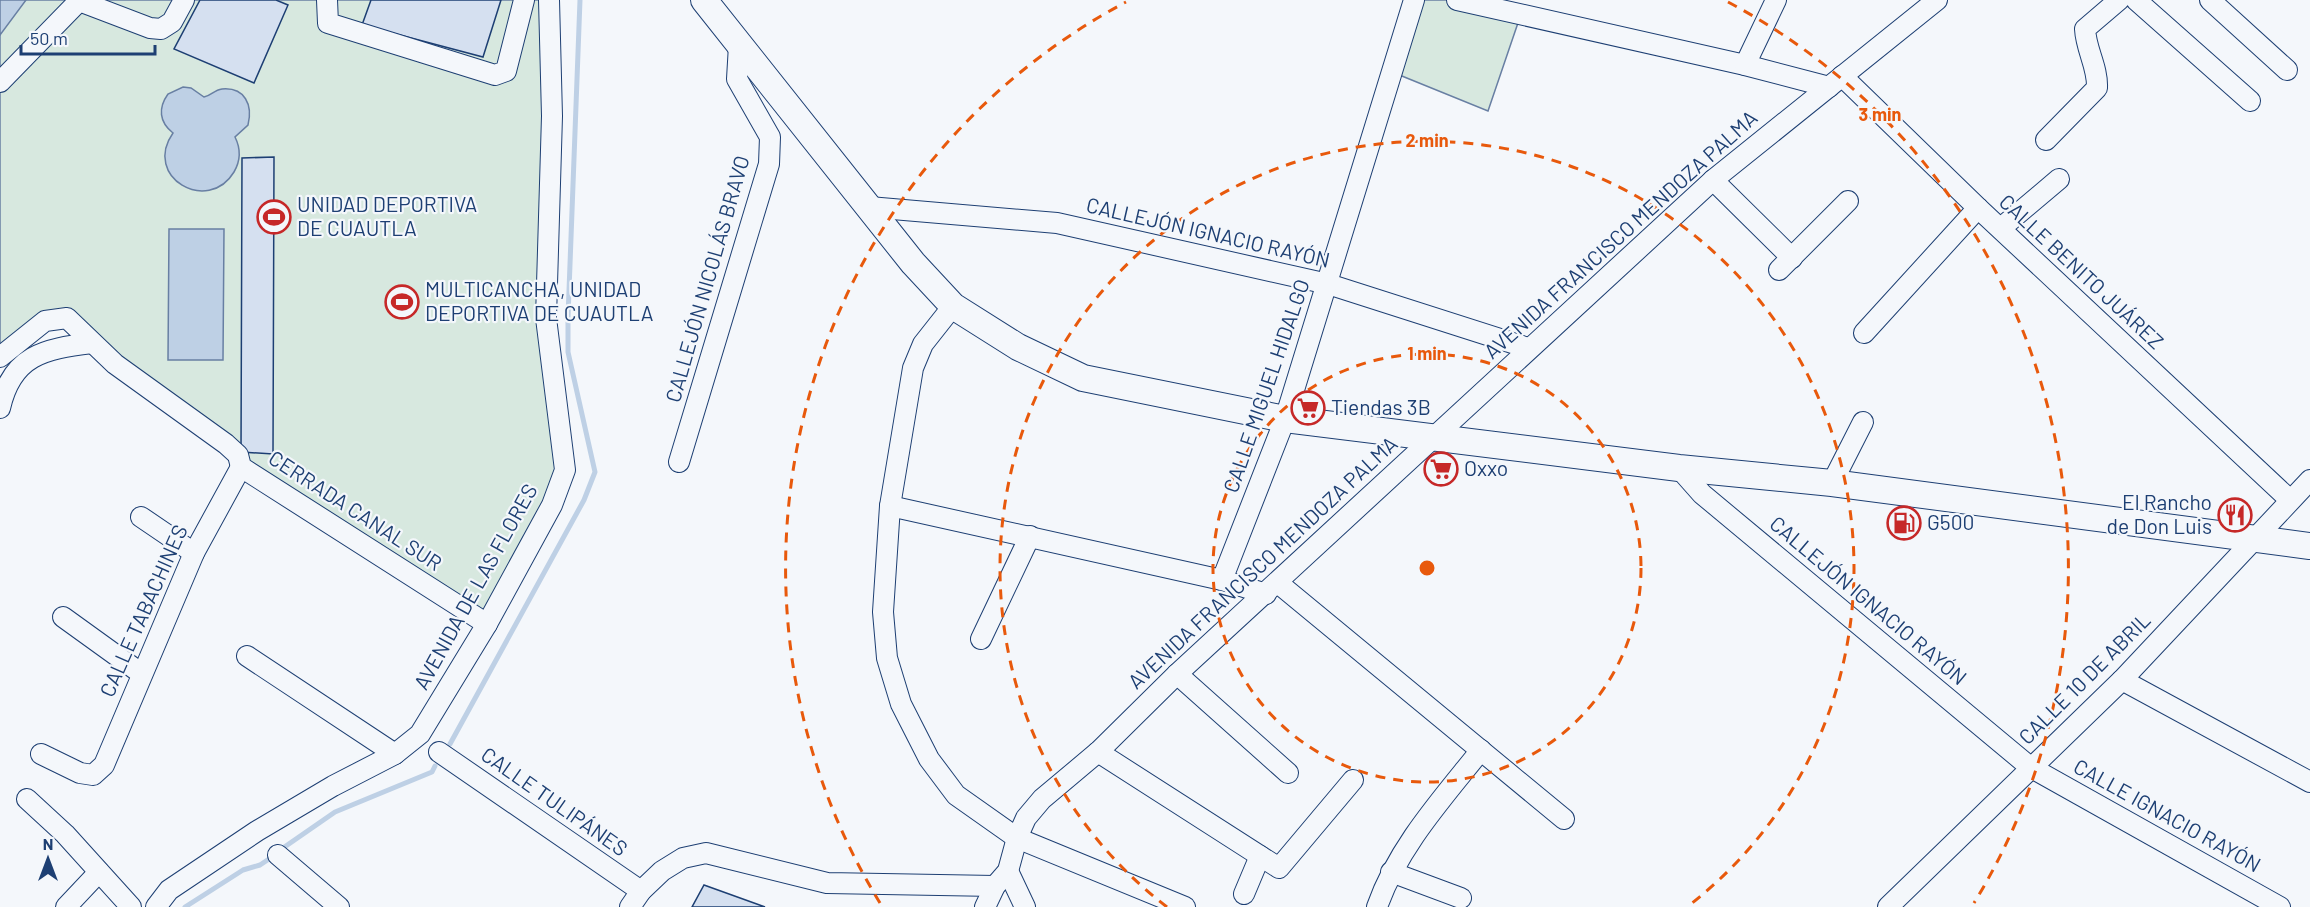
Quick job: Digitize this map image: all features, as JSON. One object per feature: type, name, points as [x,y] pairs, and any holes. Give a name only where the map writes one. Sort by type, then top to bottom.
[{"type":"main road","points":[[704,0],[913,263],[953,306],[1018,347],[1083,378],[1285,419],[1679,468],[1832,483],[2310,546]]},
{"type":"street","points":[[0,82],[79,1],[150,28],[161,29],[172,22],[184,0]]},
{"type":"street","points":[[327,0],[328,23],[495,75],[506,71],[524,0]]},
{"type":"street","name":"AVENIDA DE LAS FLORES","points":[[156,907],[170,890],[257,831],[333,786],[395,754],[420,734],[487,624],[552,505],[565,470],[546,318],[552,116],[549,0]]},
{"type":"street","name":"CALLE MIGUEL HIDALGO","points":[[1222,580],[1285,419],[1414,0]]},
{"type":"street","name":"CALLE BENITO JUÁREZ","points":[[1457,0],[1745,65],[1836,81],[2001,228],[2290,500]]},
{"type":"street","points":[[1745,65],[1776,0]]},
{"type":"street","name":"AVENIDA FRANCISCO MENDOZA PALMA","points":[[985,907],[994,886],[1008,871],[1017,838],[1026,818],[1042,800],[1098,752],[1177,674],[1528,348],[1713,180],[1937,0]]},
{"type":"street","points":[[2046,140],[2097,88],[2098,75],[2085,40],[2085,29],[2119,0]]},
{"type":"street","points":[[2136,0],[2250,101]]},
{"type":"street","points":[[2210,0],[2287,70]]},
{"type":"street","name":"CALLEJÓN NICOLÁS BRAVO","points":[[678,462],[769,164],[770,137],[737,79],[739,45]]},
{"type":"street","points":[[2001,228],[2059,179]]},
{"type":"street","points":[[1713,180],[1785,264],[1848,201]]},
{"type":"street","name":"CALLEJÓN IGNACIO RAYÓN","points":[[869,207],[1057,223],[1328,284],[1528,348]]},
{"type":"street","points":[[1864,333],[1978,208]]},
{"type":"street","points":[[953,306],[923,344],[913,368],[890,506],[883,612],[887,658],[901,704],[929,759],[956,795],[1017,838],[1185,907]]},
{"type":"street","name":"CERRADA CANAL SUR","points":[[0,357],[45,321],[67,318],[115,364],[226,444],[238,455],[241,467],[487,624]]},
{"type":"street","points":[[0,408],[5,385],[24,362],[57,347],[92,343]]},
{"type":"street","points":[[1832,483],[1863,422]]},
{"type":"street","name":"CALLE TABACHINES","points":[[41,754],[80,773],[93,775],[104,765],[194,553],[241,467]]},
{"type":"street","name":"CALLEJÓN IGNACIO RAYÓN","points":[[1679,468],[1702,494],[2030,767]]},
{"type":"street","name":"CALLE 10 DE ABRIL","points":[[1888,907],[2122,680],[2310,480]]},
{"type":"street","points":[[890,506],[1222,580],[1272,588],[1480,750],[1564,819]]},
{"type":"street","points":[[141,517],[194,553]]},
{"type":"street","points":[[981,639],[1030,536]]},
{"type":"street","points":[[63,617],[142,674]]},
{"type":"street","points":[[247,656],[395,754]]},
{"type":"street","points":[[1177,674],[1288,773]]},
{"type":"street","points":[[2122,680],[2310,783]]},
{"type":"street","points":[[1377,907],[1390,872],[1421,826],[1480,750]]},
{"type":"street","name":"CALLE TULIPÁNES","points":[[439,752],[635,899]]},
{"type":"street","points":[[1098,752],[1279,868],[1353,780]]},
{"type":"street","name":"CALLE IGNACIO RAYÓN","points":[[2030,767],[2280,907]]},
{"type":"street","points":[[27,800],[65,834],[131,907]]},
{"type":"street","points":[[635,899],[662,871],[683,858],[706,853],[827,883],[994,886]]},
{"type":"street","points":[[278,855],[339,907]]},
{"type":"street","points":[[1244,894],[1260,856]]},
{"type":"street","points":[[1008,871],[1025,907]]},
{"type":"street","points":[[66,907],[99,872]]},
{"type":"street","points":[[1390,872],[1461,898]]},
{"type":"shaded area","name":"UNIDAD DEPORTIVA DE CUAUTLA","points":[[0,0],[549,0],[546,318],[565,470],[487,624],[241,467],[67,318],[0,357]]},
{"type":"shaded area","points":[[1414,0],[1457,0],[1521,14],[1488,111],[1392,72]]},
{"type":"water","points":[[0,0],[26,0],[0,35]]},
{"type":"water","points":[[183,87],[191,88],[204,97],[222,89],[230,89],[242,94],[248,104],[248,125],[235,137],[239,154],[236,168],[223,184],[209,190],[195,190],[182,185],[172,176],[166,164],[166,149],[173,133],[165,124],[161,110],[168,94]]},
{"type":"water","points":[[169,229],[224,229],[223,360],[168,360]]},
{"type":"building","points":[[200,0],[276,0],[288,5],[254,83],[174,49]]},
{"type":"building","points":[[371,0],[501,0],[483,57],[362,25]]},
{"type":"building","points":[[274,157],[273,454],[241,452],[242,158]]},
{"type":"building","points":[[704,885],[765,907],[692,907]]},
{"type":"waterway","points":[[450,744],[584,500],[595,472],[568,352],[580,0]]},
{"type":"waterway","points":[[283,848],[335,812],[432,772],[435,766]]},
{"type":"waterway","points":[[185,907],[243,870],[260,865],[269,859]]},
{"type":"place","name":"UNIDAD DEPORTIVA DE CUAUTLA","points":[[274,217]]},
{"type":"place","name":"MULTICANCHA, UNIDAD DEPORTIVA DE CUAUTLA","points":[[402,302]]},
{"type":"place","name":"Tiendas 3B","points":[[1308,408]]},
{"type":"place","name":"Oxxo","points":[[1441,469]]},
{"type":"place","name":"El Rancho de Don Luis","points":[[2235,515]]},
{"type":"place","name":"G500","points":[[1904,523]]}]
